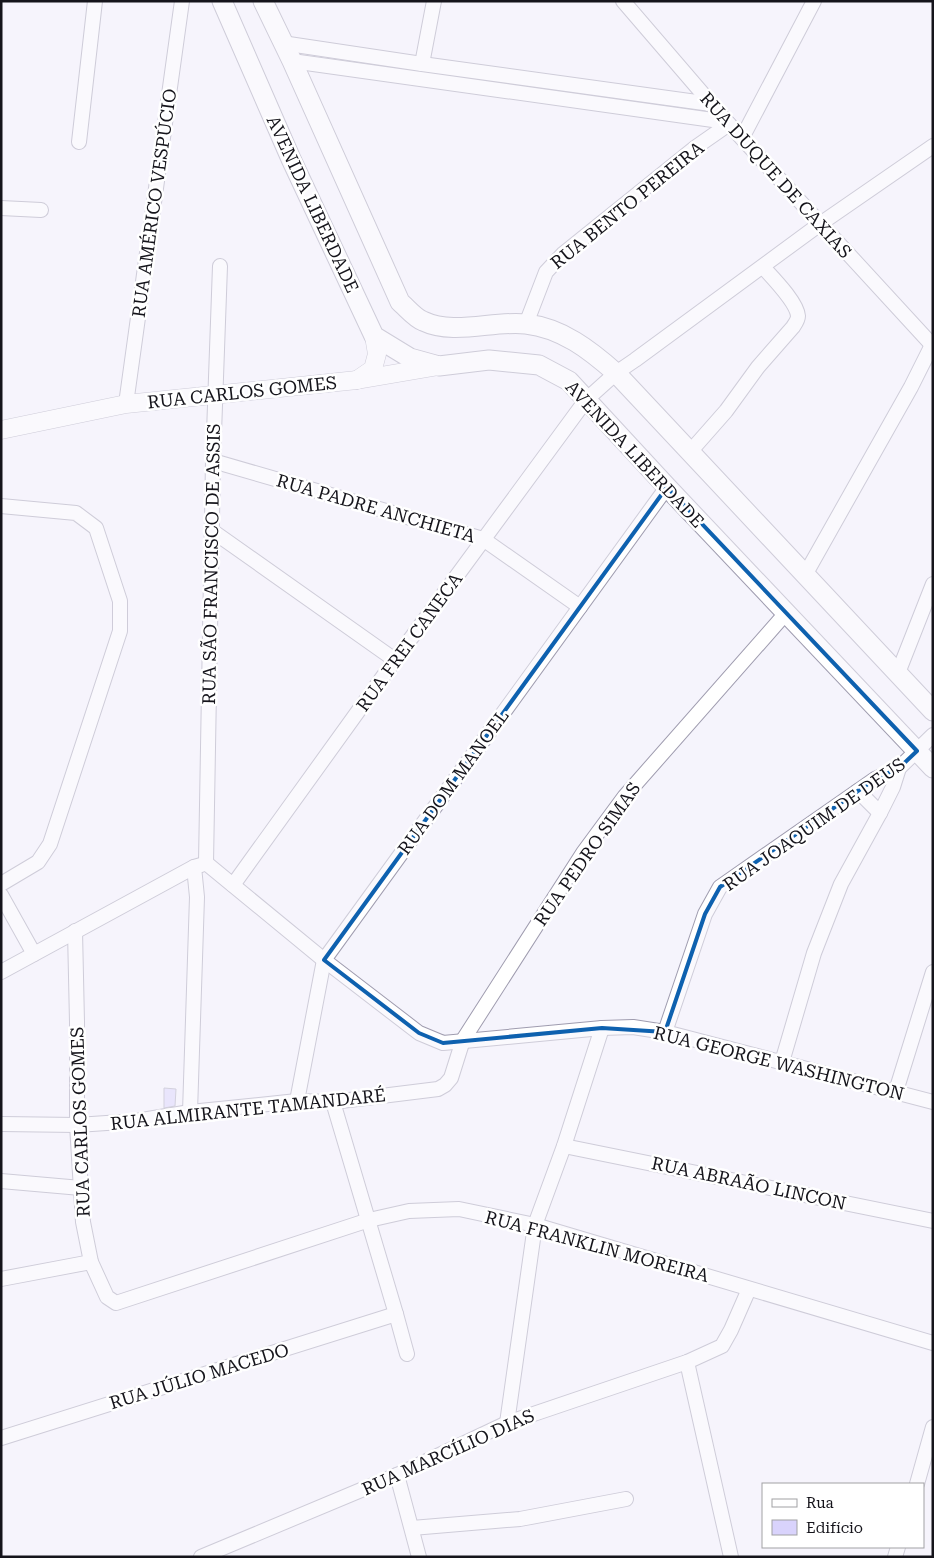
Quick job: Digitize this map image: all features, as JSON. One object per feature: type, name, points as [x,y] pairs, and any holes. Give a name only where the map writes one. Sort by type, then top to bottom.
[{"type":"main road","name":"AVENIDA LIBERDADE","points":[[222,1],[291,159],[374,336],[410,358],[438,366],[489,360],[539,365],[570,381],[667,488],[933,768]]},
{"type":"main road","points":[[263,1],[292,61],[400,302],[423,321],[450,328],[526,324],[562,334],[591,352],[616,373],[933,712]]},
{"type":"street","points":[[79,142],[95,1]]},
{"type":"street","name":"RUA AMÉRICO VESPÚCIO","points":[[126,404],[182,1]]},
{"type":"street","points":[[422,64],[434,1]]},
{"type":"street","name":"RUA DUQUE DE CAXIAS","points":[[623,1],[728,123],[932,345]]},
{"type":"street","points":[[742,138],[814,1]]},
{"type":"street","points":[[282,43],[711,104]]},
{"type":"street","points":[[292,61],[728,123]]},
{"type":"street","points":[[454,85],[457,69]]},
{"type":"street","points":[[686,75],[689,101],[696,118]]},
{"type":"street","name":"RUA BENTO PEREIRA","points":[[526,324],[546,272],[564,254],[728,123]]},
{"type":"street","name":"RUA FREI CANECA","points":[[234,885],[483,538],[586,400],[616,373],[685,322],[820,224],[931,149]]},
{"type":"street","points":[[1,208],[41,210]]},
{"type":"street","name":"RUA SÃO FRANCISCO DE ASSIS","points":[[190,1112],[220,266]]},
{"type":"street","points":[[689,453],[726,411],[758,367],[794,327],[797,320],[798,314],[786,292],[763,267]]},
{"type":"street","points":[[357,380],[373,369],[377,354],[374,336]]},
{"type":"street","points":[[805,575],[907,395],[932,345]]},
{"type":"street","name":"RUA CARLOS GOMES","points":[[1,430],[126,404],[357,380],[438,366]]},
{"type":"street","name":"RUA PADRE ANCHIETA","points":[[213,461],[483,538],[580,607]]},
{"type":"street","name":"RUA DOM MANOEL","points":[[297,1101],[324,960],[667,488]]},
{"type":"street","points":[[1,506],[76,513],[96,528],[120,601],[120,631],[50,844],[38,862],[1,884]]},
{"type":"street","points":[[211,530],[395,660]]},
{"type":"street","points":[[898,673],[933,584]]},
{"type":"street","name":"RUA PEDRO SIMAS","points":[[463,1040],[583,853],[625,796],[786,613]]},
{"type":"street","name":"RUA JOAQUIM DE DEUS","points":[[665,1032],[705,914],[720,887],[858,790],[875,779],[899,768],[933,735]]},
{"type":"street","points":[[782,1062],[814,953],[841,884],[893,787],[899,768]]},
{"type":"street","points":[[858,790],[880,813]]},
{"type":"street","points":[[1,972],[74,931],[200,865]]},
{"type":"street","name":"RUA GEORGE WASHINGTON","points":[[200,865],[234,885],[324,960],[419,1033],[443,1043],[602,1028],[633,1028],[665,1032],[933,1102]]},
{"type":"street","points":[[1,895],[34,954]]},
{"type":"street","name":"RUA CARLOS GOMES","points":[[74,931],[77,1022],[77,1125],[83,1222],[91,1262],[106,1297],[116,1303]]},
{"type":"street","points":[[896,1091],[933,972]]},
{"type":"street","points":[[506,1423],[535,1225],[564,1146],[602,1028]]},
{"type":"street","name":"RUA ALMIRANTE TAMANDARÉ","points":[[1,1124],[77,1125],[136,1121],[190,1112],[297,1101],[333,1102],[438,1089],[451,1078],[463,1040]]},
{"type":"street","points":[[333,1102],[407,1354]]},
{"type":"street","name":"RUA ABRAÃO LINCON","points":[[564,1146],[933,1221]]},
{"type":"street","points":[[1,1182],[81,1188]]},
{"type":"street","name":"RUA FRANKLIN MOREIRA","points":[[116,1303],[369,1220],[409,1211],[459,1209],[535,1225],[933,1343]]},
{"type":"street","points":[[1,1279],[91,1262]]},
{"type":"street","name":"RUA MARCÍLIO DIAS","points":[[201,1557],[397,1476],[506,1423],[687,1362],[722,1346],[732,1330],[749,1288]]},
{"type":"street","name":"RUA JÚLIO MACEDO","points":[[1,1438],[396,1314]]},
{"type":"street","points":[[687,1362],[730,1557]]},
{"type":"street","points":[[917,1483],[933,1427]]},
{"type":"street","points":[[397,1476],[419,1557]]},
{"type":"street","points":[[412,1528],[520,1519],[626,1499]]},
{"type":"highlighted area","points":[[667,487],[917,751],[899,768],[875,779],[720,887],[705,914],[665,1032],[602,1028],[443,1043],[419,1033],[324,960]]},
{"type":"building","points":[[164,1088],[176,1089],[175,1106],[164,1108]]}]
